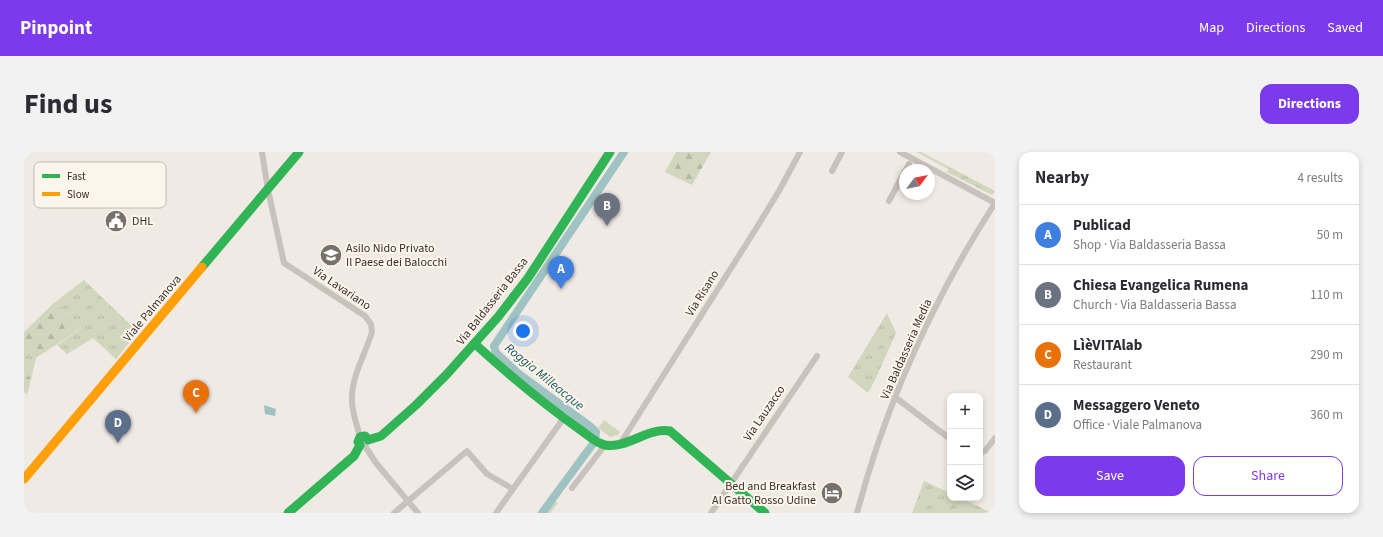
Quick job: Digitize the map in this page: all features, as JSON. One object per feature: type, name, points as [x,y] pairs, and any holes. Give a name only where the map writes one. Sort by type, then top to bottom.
[{"type":"street","points":[[262,152],[268,190]]},
{"type":"street","name":"Viale Palmanova","points":[[24,479],[299,152]]},
{"type":"street","name":"Via Baldasseria Bassa","points":[[363,442],[382,436],[393,426],[447,374],[498,317],[528,278],[610,152]]},
{"type":"street","name":"Via Risano","points":[[620,444],[757,227],[800,152]]},
{"type":"street","points":[[832,171],[842,152]]},
{"type":"street","points":[[900,152],[995,203]]},
{"type":"street","points":[[889,201],[899,183]]},
{"type":"street","name":"Via Lavariano","points":[[268,190],[284,263],[365,316],[371,324],[372,332],[355,380],[352,397],[354,417],[363,442]]},
{"type":"street","name":"Via Baldasseria Media","points":[[858,513],[867,477],[895,397],[954,271],[995,203]]},
{"type":"street","points":[[475,344],[517,382],[563,419],[602,444],[620,444],[655,431],[667,429],[674,433],[765,513]]},
{"type":"street","name":"Via Lauzacco","points":[[711,513],[817,356]]},
{"type":"street","points":[[895,397],[947,437]]},
{"type":"street","points":[[496,513],[563,419]]},
{"type":"street","points":[[983,452],[986,451],[995,438]]},
{"type":"street","points":[[288,513],[354,456],[363,442],[371,456],[418,513]]},
{"type":"street","points":[[572,488],[602,444]]},
{"type":"street","points":[[394,513],[467,451],[487,474],[513,489]]},
{"type":"green space","points":[[676,152],[711,152],[692,185],[665,172]]},
{"type":"green space","points":[[917,152],[921,152],[995,191],[992,195],[947,172],[948,169]]},
{"type":"green space","points":[[84,280],[138,332],[116,359],[93,338],[67,354],[57,345],[81,328],[54,303]]},
{"type":"green space","points":[[54,303],[81,328],[36,358],[24,351],[24,332]]},
{"type":"green space","points":[[887,313],[896,333],[868,393],[848,377]]},
{"type":"green space","points":[[24,351],[36,358],[31,379],[24,373]]},
{"type":"green space","points":[[24,373],[31,379],[27,395],[24,392]]},
{"type":"green space","points":[[604,420],[620,432],[618,435],[610,437],[598,428]]},
{"type":"green space","points":[[924,481],[947,492],[947,501],[967,501],[992,513],[912,513]]},
{"type":"green space","points":[[550,498],[558,503],[550,513],[539,513]]},
{"type":"water","points":[[264,405],[276,409],[275,416],[265,414]]},
{"type":"waterway","name":"Roggia Milleacque","points":[[542,513],[595,441],[596,432],[519,374],[496,353],[494,346],[624,152]]},
{"type":"traffic: fast","points":[[202,267],[299,152]]},
{"type":"traffic: fast","points":[[288,513],[354,456],[360,445],[358,442],[360,437],[365,436],[368,440],[381,436],[416,405],[447,374],[498,317],[528,278],[610,152]]},
{"type":"traffic: fast","points":[[475,344],[527,389],[602,444],[622,444],[653,432],[670,431],[765,513]]},
{"type":"traffic: slow","points":[[24,479],[202,267]]},
{"type":"place","name":"DHL","points":[[116,221]]},
{"type":"place","name":"Chiesa Evangelica Rumena","points":[[607,226]]},
{"type":"place","name":"Asilo Nido Privato Il Paese dei Balocchi","points":[[331,255]]},
{"type":"place","name":"Publicad","points":[[561,289]]},
{"type":"place","name":"LìèVITAlab","points":[[196,413]]},
{"type":"place","name":"Messaggero Veneto","points":[[118,443]]},
{"type":"place","name":"Bed and Breakfast Al Gatto Rosso Udine","points":[[832,493]]}]
